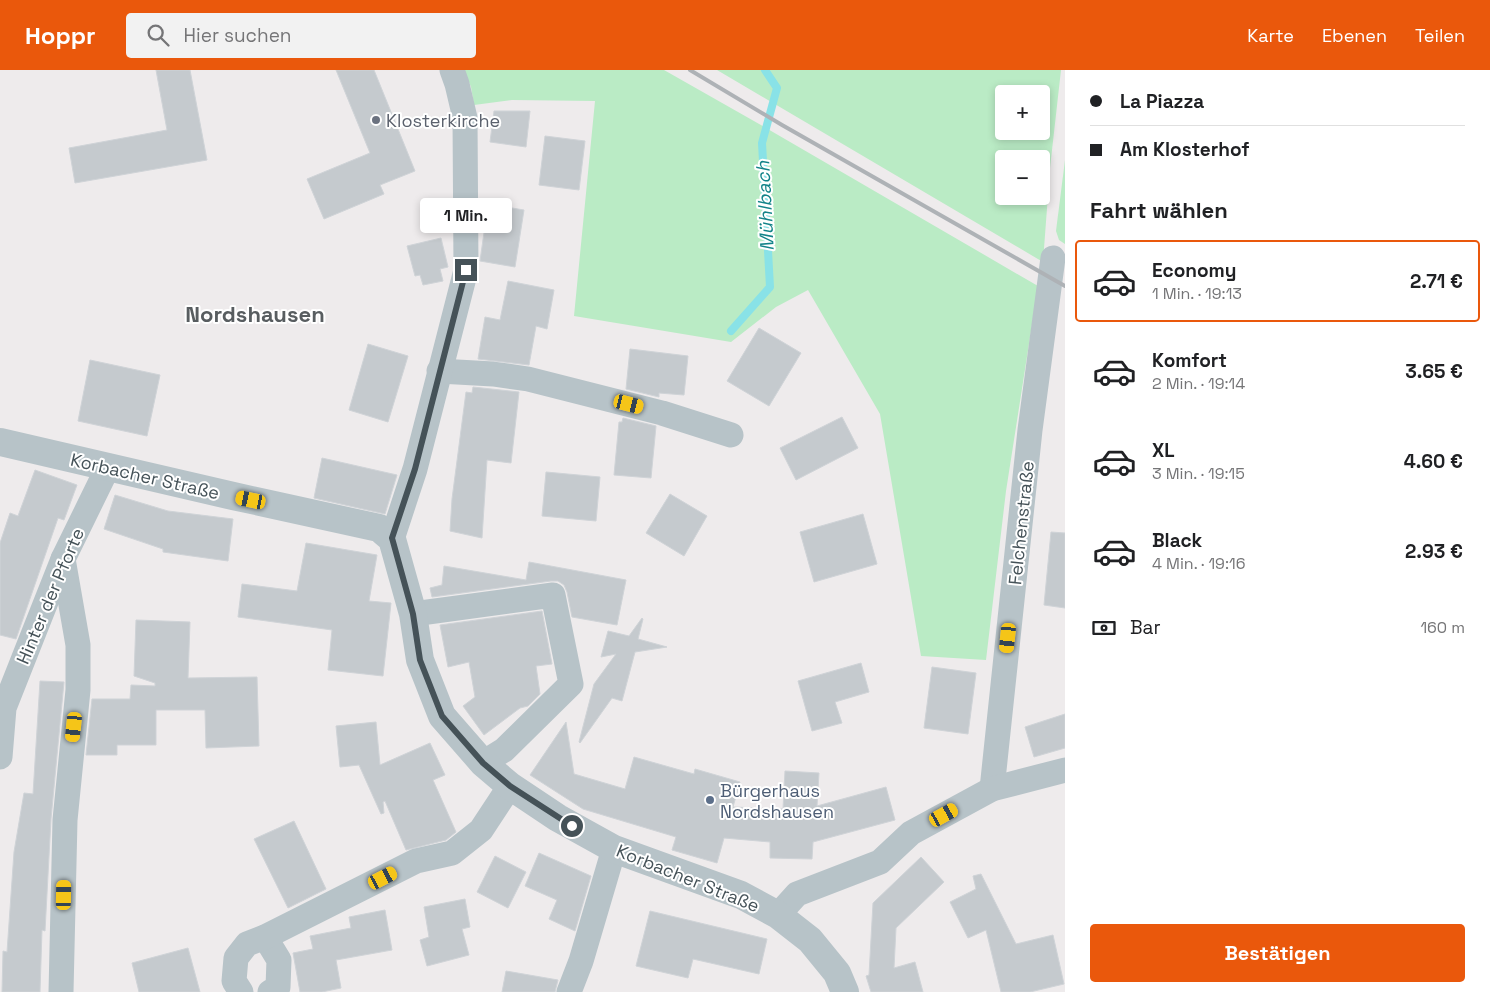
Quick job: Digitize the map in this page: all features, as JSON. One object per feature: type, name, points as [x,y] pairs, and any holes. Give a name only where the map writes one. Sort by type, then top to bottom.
[{"type":"street","points":[[392,538],[415,469],[466,270],[465,118],[458,84],[452,70]]},
{"type":"street","name":"Felchenstraße","points":[[992,789],[1029,440],[1053,258]]},
{"type":"street","points":[[439,372],[493,374],[528,380],[662,413],[731,434]]},
{"type":"street","name":"Korbacher Straße","points":[[0,442],[379,528],[392,538],[413,614],[420,660],[442,716],[483,763],[510,786],[558,818],[614,849],[741,895],[778,915],[810,940],[837,973],[845,992]]},
{"type":"street","name":"Hinter der Pforte","points":[[0,757],[4,708],[63,559],[108,467]]},
{"type":"street","points":[[61,992],[65,820],[78,690],[78,645],[63,559]]},
{"type":"street","points":[[413,614],[552,595],[571,684],[504,750],[483,763]]},
{"type":"street","points":[[778,915],[797,894],[880,862],[911,833],[992,789],[1059,778]]},
{"type":"street","points":[[241,992],[234,981],[236,958],[247,944],[265,937],[416,861],[452,853],[481,830],[510,786]]},
{"type":"street","points":[[570,992],[582,961],[614,849]]},
{"type":"street","points":[[265,937],[278,960],[278,987],[270,992]]},
{"type":"green space","points":[[464,70],[664,70],[1038,286],[1006,491],[986,660],[921,656],[880,414],[808,290],[776,307],[731,342],[574,316],[595,101],[512,100],[474,105],[471,87]]},
{"type":"green space","points":[[717,70],[1061,70],[1050,168],[1050,150],[995,150],[995,205],[1047,205],[1043,262]]},
{"type":"green space","points":[[1065,160],[1065,244],[1059,240],[1056,231]]},
{"type":"building","points":[[156,70],[190,70],[207,160],[75,183],[69,148],[167,130]]},
{"type":"building","points":[[336,70],[374,70],[415,171],[380,185],[384,194],[324,219],[307,179],[370,153]]},
{"type":"building","points":[[494,111],[530,111],[526,147],[490,142]]},
{"type":"building","points":[[545,136],[585,141],[579,190],[539,185]]},
{"type":"building","points":[[488,204],[524,210],[515,267],[480,261]]},
{"type":"building","points":[[441,238],[448,267],[440,269],[443,281],[423,285],[420,275],[415,276],[407,246]]},
{"type":"building","points":[[508,281],[554,290],[547,329],[536,326],[529,365],[478,359],[485,317],[500,320]]},
{"type":"building","points":[[759,328],[801,353],[769,406],[727,381]]},
{"type":"building","points":[[368,344],[408,356],[388,422],[349,410]]},
{"type":"building","points":[[630,349],[688,356],[684,395],[659,393],[659,397],[626,389]]},
{"type":"building","points":[[90,360],[160,375],[147,436],[78,421]]},
{"type":"building","points":[[473,387],[519,392],[511,463],[487,460],[482,538],[450,531],[452,499],[466,392],[472,393]]},
{"type":"building","points":[[842,417],[858,448],[796,480],[780,448]]},
{"type":"building","points":[[623,418],[656,426],[651,478],[614,475],[619,422],[622,422]]},
{"type":"building","points":[[322,458],[397,475],[385,514],[314,498]]},
{"type":"building","points":[[35,470],[77,485],[64,520],[58,518],[16,639],[0,635],[0,543],[10,513],[18,516]]},
{"type":"building","points":[[546,472],[600,477],[596,521],[542,516]]},
{"type":"building","points":[[670,494],[707,516],[684,556],[646,533]]},
{"type":"building","points":[[115,495],[168,511],[233,519],[228,561],[163,552],[163,549],[104,529]]},
{"type":"building","points":[[863,514],[877,564],[814,582],[800,532]]},
{"type":"building","points":[[1051,532],[1065,533],[1065,608],[1044,605]]},
{"type":"building","points":[[306,543],[377,555],[369,601],[391,603],[383,676],[328,670],[332,630],[238,617],[242,584],[297,591]]},
{"type":"building","points":[[529,562],[626,580],[617,625],[572,617],[567,592],[564,585],[558,581],[432,597],[430,588],[442,585],[444,566],[526,580]]},
{"type":"building","points":[[542,611],[552,664],[536,666],[540,694],[528,706],[520,708],[484,735],[463,706],[475,697],[469,662],[448,667],[440,625]]},
{"type":"building","points":[[642,618],[638,639],[667,647],[635,652],[622,701],[612,698],[580,743],[594,684],[616,654],[601,657],[608,631],[629,636]]},
{"type":"building","points":[[136,620],[190,622],[188,678],[257,677],[259,746],[206,748],[205,710],[156,710],[156,745],[117,745],[117,755],[86,755],[92,699],[130,699],[131,685],[155,686],[155,683],[134,676]]},
{"type":"building","points":[[861,663],[869,692],[835,702],[842,723],[812,731],[798,681]]},
{"type":"building","points":[[932,667],[976,673],[968,734],[924,728]]},
{"type":"building","points":[[40,681],[64,682],[51,819],[45,931],[42,930],[40,992],[2,992],[3,951],[7,952],[14,852],[24,793],[33,794]]},
{"type":"building","points":[[1065,714],[1065,748],[1034,757],[1025,727]]},
{"type":"building","points":[[376,722],[380,765],[430,743],[445,775],[433,780],[456,832],[446,840],[406,850],[385,801],[383,802],[384,813],[381,814],[359,765],[340,767],[336,726]]},
{"type":"building","points":[[566,722],[574,774],[625,789],[634,757],[694,774],[695,769],[740,782],[733,807],[783,809],[785,771],[819,773],[817,806],[886,787],[895,820],[813,842],[812,859],[770,858],[770,842],[724,838],[717,863],[672,850],[676,837],[583,809],[530,775]]},
{"type":"building","points":[[294,821],[326,889],[288,908],[254,839]]},
{"type":"building","points":[[539,853],[591,876],[575,931],[549,919],[557,900],[525,886]]},
{"type":"building","points":[[495,856],[526,872],[508,908],[477,892]]},
{"type":"building","points":[[921,857],[944,882],[896,928],[894,968],[915,962],[923,992],[871,992],[866,976],[869,975],[873,903]]},
{"type":"building","points":[[981,874],[1016,944],[1053,935],[1064,984],[1030,992],[1001,992],[986,930],[968,938],[950,902],[976,889],[973,876]]},
{"type":"building","points":[[465,899],[470,927],[462,929],[469,955],[427,966],[420,940],[429,937],[424,907]]},
{"type":"building","points":[[385,910],[392,950],[336,960],[341,988],[322,992],[300,992],[293,953],[313,949],[310,936],[351,928],[349,917]]},
{"type":"building","points":[[650,911],[767,939],[759,974],[693,959],[688,978],[636,966]]},
{"type":"building","points":[[188,948],[200,992],[139,992],[132,963]]},
{"type":"building","points":[[506,971],[558,980],[555,992],[502,992]]},
{"type":"waterway","name":"Mühlbach","points":[[731,331],[770,287],[762,143],[777,88],[765,70]]},
{"type":"railway","points":[[690,70],[782,125],[1065,286]]},
{"type":"place","name":"Klosterkirche","points":[[376,120]]},
{"type":"place","name":"Bürgerhaus Nordshausen","points":[[710,800]]},
{"type":"district","name":"Nordshausen","points":[[255,314]]},
{"type":"route","points":[[466,270],[415,469],[392,538],[413,614],[420,660],[442,716],[483,763],[510,786],[572,826]]}]
